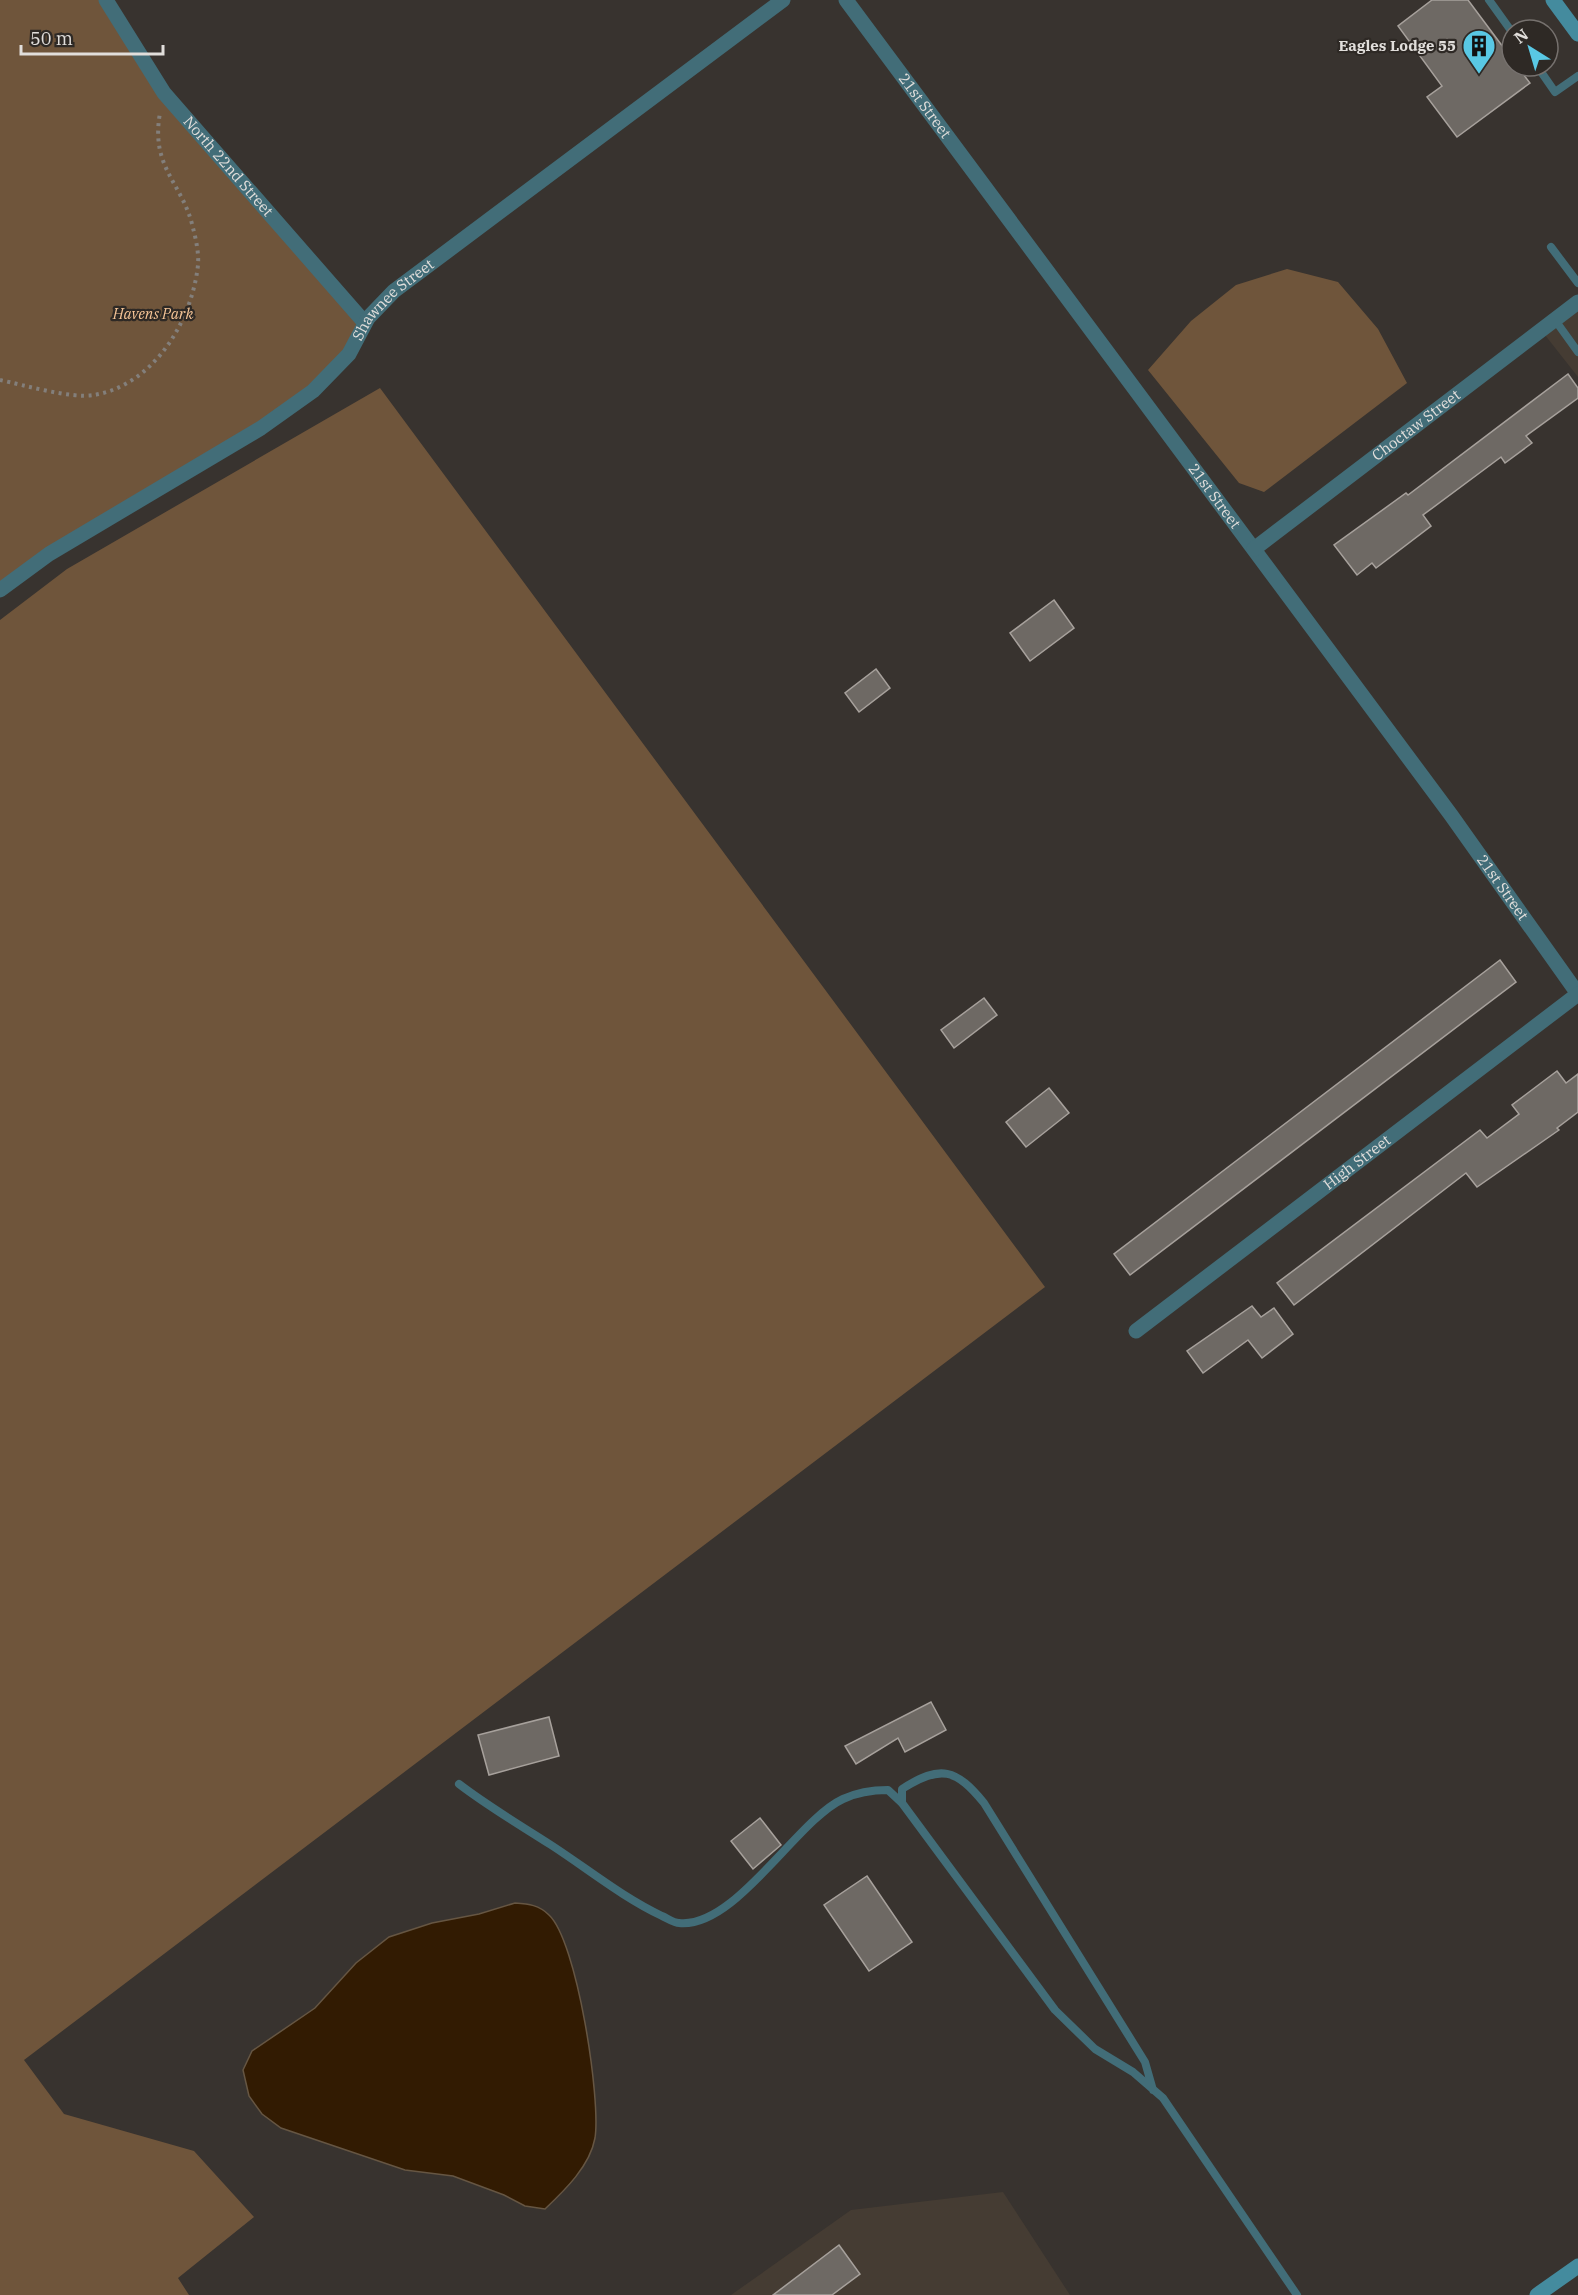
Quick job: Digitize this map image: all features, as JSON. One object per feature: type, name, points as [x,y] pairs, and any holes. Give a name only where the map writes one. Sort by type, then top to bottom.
[{"type":"main road","points":[[1553,0],[1578,34]]},
{"type":"main road","points":[[1537,2295],[1578,2266]]},
{"type":"street","name":"North 22nd Street","points":[[106,0],[164,93],[365,323]]},
{"type":"street","name":"Shawnee Street","points":[[0,590],[49,554],[251,434],[313,391],[349,354],[365,323],[394,291],[783,0]]},
{"type":"street","name":"21st Street","points":[[846,0],[1451,815],[1578,994]]},
{"type":"street","name":"Choctaw Street","points":[[1254,549],[1578,302]]},
{"type":"street","name":"High Street","points":[[1136,1331],[1578,994]]},
{"type":"lane","points":[[1489,0],[1502,18]]},
{"type":"lane","points":[[1546,78],[1556,92],[1578,76]]},
{"type":"lane","points":[[1551,247],[1578,283]]},
{"type":"lane","points":[[1555,320],[1578,352]]},
{"type":"lane","points":[[902,1803],[902,1789],[922,1776],[952,1773],[967,1782],[984,1803],[1145,2062],[1153,2090]]},
{"type":"lane","points":[[459,1785],[623,1894],[678,1923],[695,1921],[714,1913],[733,1899],[758,1879],[817,1818],[842,1800],[867,1790],[888,1790],[902,1803],[1055,2010],[1095,2049],[1133,2072],[1163,2098],[1297,2295]]},
{"type":"path","points":[[0,380],[53,392],[94,396],[126,384],[163,355],[188,309],[199,263],[193,226],[160,157],[158,124],[164,93]]},
{"type":"shaded area","points":[[1578,302],[1578,377],[1541,330]]},
{"type":"shaded area","points":[[515,1903],[538,1907],[549,1915],[559,1930],[569,1955],[585,2022],[594,2090],[595,2138],[588,2158],[576,2177],[545,2209],[525,2206],[504,2195],[453,2176],[405,2170],[281,2128],[262,2114],[249,2096],[243,2070],[252,2051],[315,2008],[356,1963],[389,1937],[432,1923],[479,1914]]},
{"type":"shaded area","points":[[1003,2192],[1070,2295],[731,2295],[851,2210]]},
{"type":"green space","name":"Havens Park","points":[[0,0],[106,0],[164,93],[365,323],[313,391],[0,590]]},
{"type":"green space","points":[[1287,269],[1338,282],[1378,329],[1407,383],[1264,492],[1239,483],[1148,370],[1191,321],[1236,285]]},
{"type":"green space","points":[[380,388],[1045,1287],[24,2060],[64,2114],[194,2151],[254,2217],[178,2278],[189,2295],[0,2295],[0,620],[67,569]]},
{"type":"building","name":"Eagles Lodge 55","points":[[1432,0],[1468,0],[1500,43],[1500,78],[1526,78],[1530,83],[1457,137],[1427,97],[1442,86],[1398,26]]},
{"type":"building","points":[[1568,374],[1578,388],[1578,398],[1526,436],[1532,443],[1505,463],[1501,457],[1423,515],[1431,526],[1376,568],[1372,563],[1357,575],[1334,545],[1406,493],[1408,495]]},
{"type":"building","points":[[1054,600],[1074,628],[1030,661],[1010,633]]},
{"type":"building","points":[[876,669],[890,688],[859,712],[845,693]]},
{"type":"building","points":[[1500,960],[1516,982],[1130,1275],[1114,1254]]},
{"type":"building","points":[[984,998],[997,1015],[954,1048],[941,1030]]},
{"type":"building","points":[[1557,1071],[1566,1083],[1578,1074],[1578,1112],[1557,1128],[1559,1130],[1477,1187],[1466,1173],[1294,1305],[1277,1283],[1480,1130],[1487,1138],[1519,1114],[1512,1105]]},
{"type":"building","points":[[1049,1088],[1069,1113],[1026,1147],[1006,1122]]},
{"type":"building","points":[[1252,1306],[1261,1317],[1274,1308],[1293,1334],[1262,1358],[1248,1340],[1203,1373],[1187,1351]]},
{"type":"building","points":[[931,1702],[946,1730],[905,1752],[898,1738],[856,1764],[845,1746]]},
{"type":"building","points":[[549,1717],[559,1756],[489,1775],[478,1735]]},
{"type":"building","points":[[760,1818],[781,1845],[753,1869],[731,1841]]},
{"type":"building","points":[[867,1876],[912,1942],[869,1971],[824,1905]]},
{"type":"building","points":[[839,2245],[860,2274],[832,2295],[773,2295]]},
{"type":"place","name":"Eagles Lodge 55","points":[[1479,75]]}]
